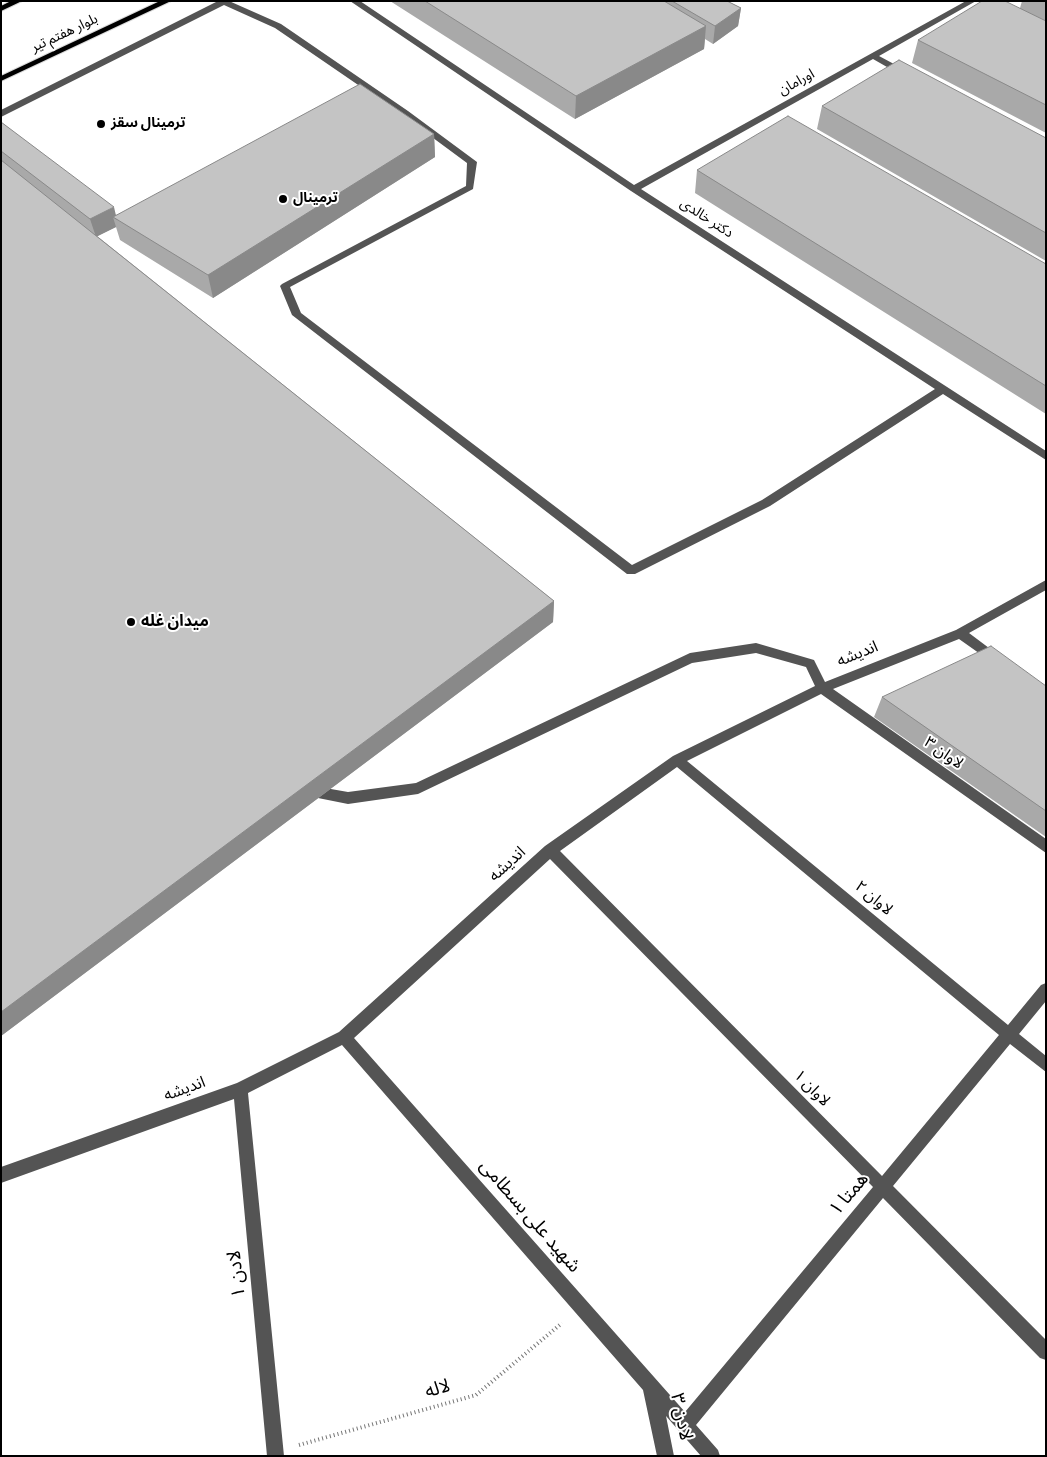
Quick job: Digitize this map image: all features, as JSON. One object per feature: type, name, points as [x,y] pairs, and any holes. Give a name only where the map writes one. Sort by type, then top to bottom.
[{"type":"main road","points":[[1,9],[18,1]]},
{"type":"main road","name":"بلوار هفتم تیر","points":[[1,79],[168,1]]},
{"type":"street","name":"دکتر خالدی","points":[[354,1],[634,189],[1046,456]]},
{"type":"street","points":[[1,114],[225,2],[278,26],[472,162],[470,187],[286,286],[297,315],[631,571],[766,503],[943,389]]},
{"type":"street","name":"اورامان","points":[[634,189],[775,116],[873,56],[973,4]]},
{"type":"street","points":[[873,56],[916,79]]},
{"type":"street","name":"اندیشه","points":[[1,1175],[240,1089],[344,1037],[550,850],[677,760],[822,688],[960,633],[1046,584]]},
{"type":"street","points":[[960,633],[1007,667]]},
{"type":"street","points":[[293,789],[348,798],[418,788],[690,658],[756,648],[810,663],[822,688]]},
{"type":"street","name":"لاوان ۳","points":[[822,688],[1046,847]]},
{"type":"street","name":"لاوان ۲","points":[[677,760],[1046,1065]]},
{"type":"street","name":"لاوان ۱","points":[[550,850],[1046,1352]]},
{"type":"street","name":"همتا ۱","points":[[685,1424],[1046,990]]},
{"type":"street","name":"شهید علی بسطامی","points":[[344,1037],[712,1456]]},
{"type":"street","name":"لادن ۱","points":[[240,1089],[276,1453]]},
{"type":"street","name":"لادن ۳","points":[[651,1386],[666,1456]]},
{"type":"path","name":"لاله","points":[[276,1453],[476,1395],[581,1306]]},
{"type":"building","points":[[425,1],[664,1],[706,26],[576,96]]},
{"type":"building","points":[[672,1],[727,1],[741,8],[715,26]]},
{"type":"building","points":[[982,1],[1005,1],[1046,21],[1046,105],[918,40]]},
{"type":"building","points":[[899,60],[1046,138],[1046,233],[822,106]]},
{"type":"building","name":"ترمینال","points":[[360,84],[434,134],[208,275],[113,217]]},
{"type":"building","points":[[788,116],[1046,264],[1046,386],[697,170]]},
{"type":"building","points":[[1,122],[114,207],[90,219],[1,151]]},
{"type":"building","points":[[1,160],[554,601],[1,1012]]},
{"type":"building","points":[[991,646],[1046,686],[1046,811],[882,697]]},
{"type":"place","name":"ترمینال سقز","points":[[101,124]]},
{"type":"place","name":"ترمینال","points":[[283,199]]},
{"type":"place","name":"میدان غله","points":[[131,622]]}]
